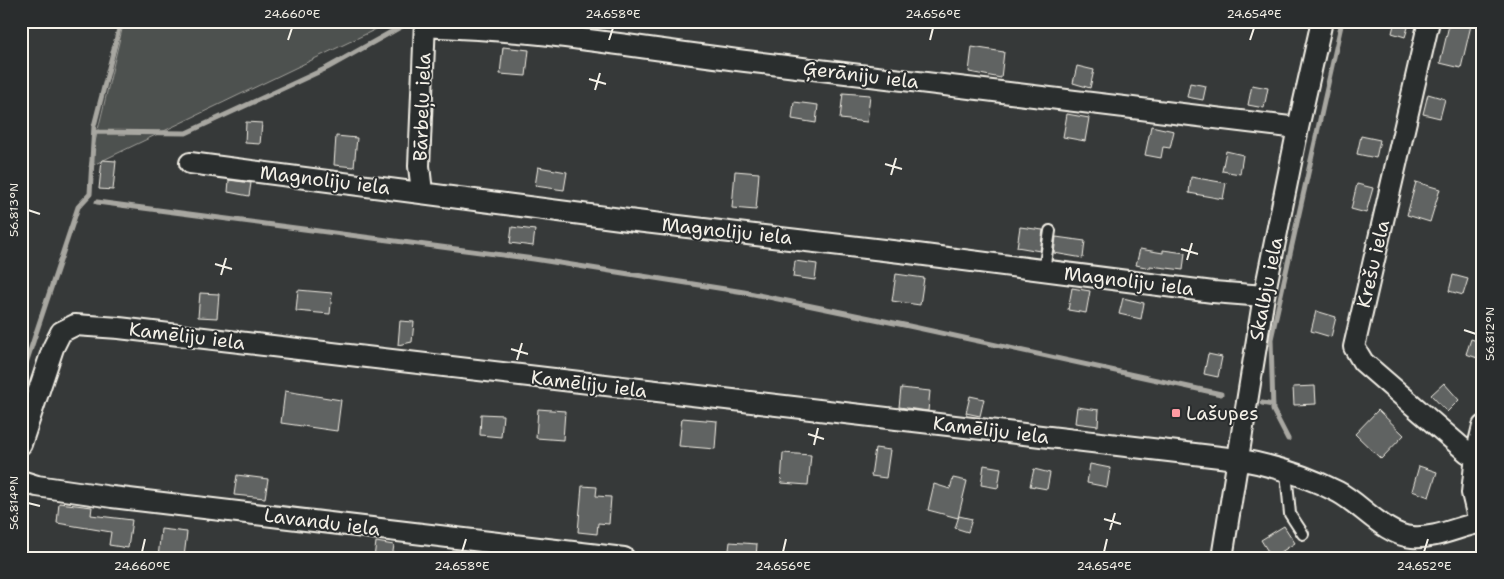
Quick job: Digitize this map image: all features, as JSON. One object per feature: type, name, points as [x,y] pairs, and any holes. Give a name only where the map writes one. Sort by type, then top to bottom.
[{"type":"street","name":"Skalbju iela","points":[[1222,558],[1264,296],[1322,21]]},
{"type":"street","name":"Krešu iela","points":[[1429,21],[1354,346],[1363,362],[1468,453],[1476,455]]},
{"type":"street","name":"Ģerāniju iela","points":[[425,24],[557,36],[1049,99],[1298,128]]},
{"type":"street","name":"Bārbeļu iela","points":[[422,192],[419,166],[425,24]]},
{"type":"street","name":"Magnoliju iela","points":[[190,163],[636,221],[1213,292],[1264,296]]},
{"type":"street","name":"Kamēliju iela","points":[[21,444],[53,348],[61,332],[75,325],[119,328],[1237,459],[1262,463],[1320,483],[1355,502],[1385,526],[1397,533],[1411,537],[1449,532],[1481,522]]},
{"type":"street","points":[[1481,522],[1472,493],[1476,455],[1483,426]]},
{"type":"street","name":"Lavandu iela","points":[[21,481],[37,486],[103,496],[624,558]]},
{"type":"lane","points":[[1044,270],[1050,231]]},
{"type":"lane","points":[[1286,472],[1290,514],[1303,534]]},
{"type":"shaded area","points":[[124,21],[393,21],[89,167]]},
{"type":"building","points":[[1395,21],[1410,21],[1405,37],[1392,33]]},
{"type":"building","points":[[1450,21],[1472,21],[1461,68],[1440,63]]},
{"type":"building","points":[[503,47],[529,50],[526,76],[500,74]]},
{"type":"building","points":[[972,47],[1004,52],[1001,78],[969,72]]},
{"type":"building","points":[[1077,66],[1094,70],[1090,88],[1073,83]]},
{"type":"building","points":[[1190,83],[1206,86],[1203,100],[1187,97]]},
{"type":"building","points":[[1252,85],[1268,88],[1264,108],[1248,105]]},
{"type":"building","points":[[843,93],[870,95],[867,122],[840,119]]},
{"type":"building","points":[[1428,94],[1445,99],[1440,118],[1423,114]]},
{"type":"building","points":[[794,102],[818,105],[816,123],[792,119]]},
{"type":"building","points":[[1067,114],[1089,118],[1085,141],[1063,137]]},
{"type":"building","points":[[246,122],[262,123],[260,144],[245,143]]},
{"type":"building","points":[[1151,126],[1174,131],[1170,148],[1163,147],[1161,158],[1145,155]]},
{"type":"building","points":[[336,136],[357,138],[354,167],[334,165]]},
{"type":"building","points":[[1361,136],[1380,140],[1376,158],[1357,154]]},
{"type":"building","points":[[1226,151],[1243,155],[1240,174],[1222,171]]},
{"type":"building","points":[[102,160],[116,161],[113,190],[99,189]]},
{"type":"building","points":[[538,167],[567,172],[564,190],[535,186]]},
{"type":"building","points":[[735,171],[759,173],[756,210],[732,208]]},
{"type":"building","points":[[1191,177],[1226,183],[1223,199],[1189,193]]},
{"type":"building","points":[[229,180],[251,183],[249,196],[228,192]]},
{"type":"building","points":[[1416,182],[1440,189],[1430,222],[1407,215]]},
{"type":"building","points":[[1357,184],[1373,188],[1366,213],[1351,209]]},
{"type":"building","points":[[512,227],[535,230],[533,246],[510,243]]},
{"type":"building","points":[[1020,227],[1043,230],[1040,251],[1017,247]]},
{"type":"building","points":[[1056,237],[1085,241],[1083,258],[1054,253]]},
{"type":"building","points":[[1140,249],[1163,253],[1163,250],[1185,253],[1183,270],[1150,266],[1150,268],[1136,265]]},
{"type":"building","points":[[795,261],[817,264],[815,280],[793,277]]},
{"type":"building","points":[[896,274],[924,278],[920,305],[892,301]]},
{"type":"building","points":[[1453,275],[1468,279],[1463,295],[1449,291]]},
{"type":"building","points":[[1072,288],[1090,291],[1086,313],[1068,310]]},
{"type":"building","points":[[298,290],[332,293],[330,314],[296,311]]},
{"type":"building","points":[[200,293],[219,294],[217,318],[198,317]]},
{"type":"building","points":[[1123,298],[1144,303],[1141,319],[1119,314]]},
{"type":"building","points":[[1316,311],[1336,317],[1331,337],[1311,331]]},
{"type":"building","points":[[400,321],[414,322],[412,342],[398,345]]},
{"type":"building","points":[[1471,339],[1483,343],[1483,360],[1466,354]]},
{"type":"building","points":[[1208,354],[1222,357],[1218,377],[1204,374]]},
{"type":"building","points":[[1444,383],[1459,400],[1447,412],[1431,395]]},
{"type":"building","points":[[1315,386],[1316,404],[1294,405],[1293,387]]},
{"type":"building","points":[[901,388],[930,391],[928,411],[899,407]]},
{"type":"building","points":[[285,391],[341,400],[337,431],[281,423]]},
{"type":"building","points":[[970,396],[984,399],[980,416],[966,413]]},
{"type":"building","points":[[1077,407],[1099,410],[1098,426],[1075,423]]},
{"type":"building","points":[[538,409],[565,411],[563,440],[536,438]]},
{"type":"building","points":[[1378,410],[1404,435],[1381,459],[1355,434]]},
{"type":"building","points":[[481,414],[503,415],[501,437],[480,435]]},
{"type":"building","points":[[682,418],[717,421],[715,449],[679,446]]},
{"type":"building","points":[[875,448],[890,450],[886,478],[871,476]]},
{"type":"building","points":[[783,453],[811,455],[808,485],[781,483]]},
{"type":"building","points":[[1090,464],[1110,468],[1107,487],[1087,483]]},
{"type":"building","points":[[984,465],[1001,468],[998,488],[981,485]]},
{"type":"building","points":[[1419,466],[1437,472],[1429,497],[1412,491]]},
{"type":"building","points":[[1034,469],[1050,473],[1047,489],[1030,486]]},
{"type":"building","points":[[237,475],[268,479],[265,498],[234,495]]},
{"type":"building","points":[[953,478],[967,481],[958,518],[928,510],[934,484],[950,489]]},
{"type":"building","points":[[582,486],[597,487],[596,496],[611,497],[609,524],[598,523],[597,534],[578,532]]},
{"type":"building","points":[[59,503],[92,507],[91,515],[132,520],[128,548],[109,545],[111,532],[57,523]]},
{"type":"building","points":[[959,516],[972,519],[968,532],[955,528]]},
{"type":"building","points":[[1284,526],[1295,543],[1272,558],[1261,540]]},
{"type":"building","points":[[161,529],[187,532],[184,557],[158,558]]},
{"type":"building","points":[[376,542],[394,545],[392,558],[374,558]]},
{"type":"building","points":[[730,542],[757,544],[756,558],[728,558]]},
{"type":"waterway","points":[[21,378],[78,207],[90,194],[94,126],[121,21]]},
{"type":"waterway","points":[[94,134],[95,132],[186,133],[327,68],[411,21]]},
{"type":"waterway","points":[[1288,439],[1273,410],[1271,339],[1342,21]]},
{"type":"waterway","points":[[97,202],[534,259],[744,292],[1221,394]]},
{"type":"waterway","points":[[1262,403],[1273,405]]},
{"type":"place","name":"Lašupes","points":[[1176,413]]}]
